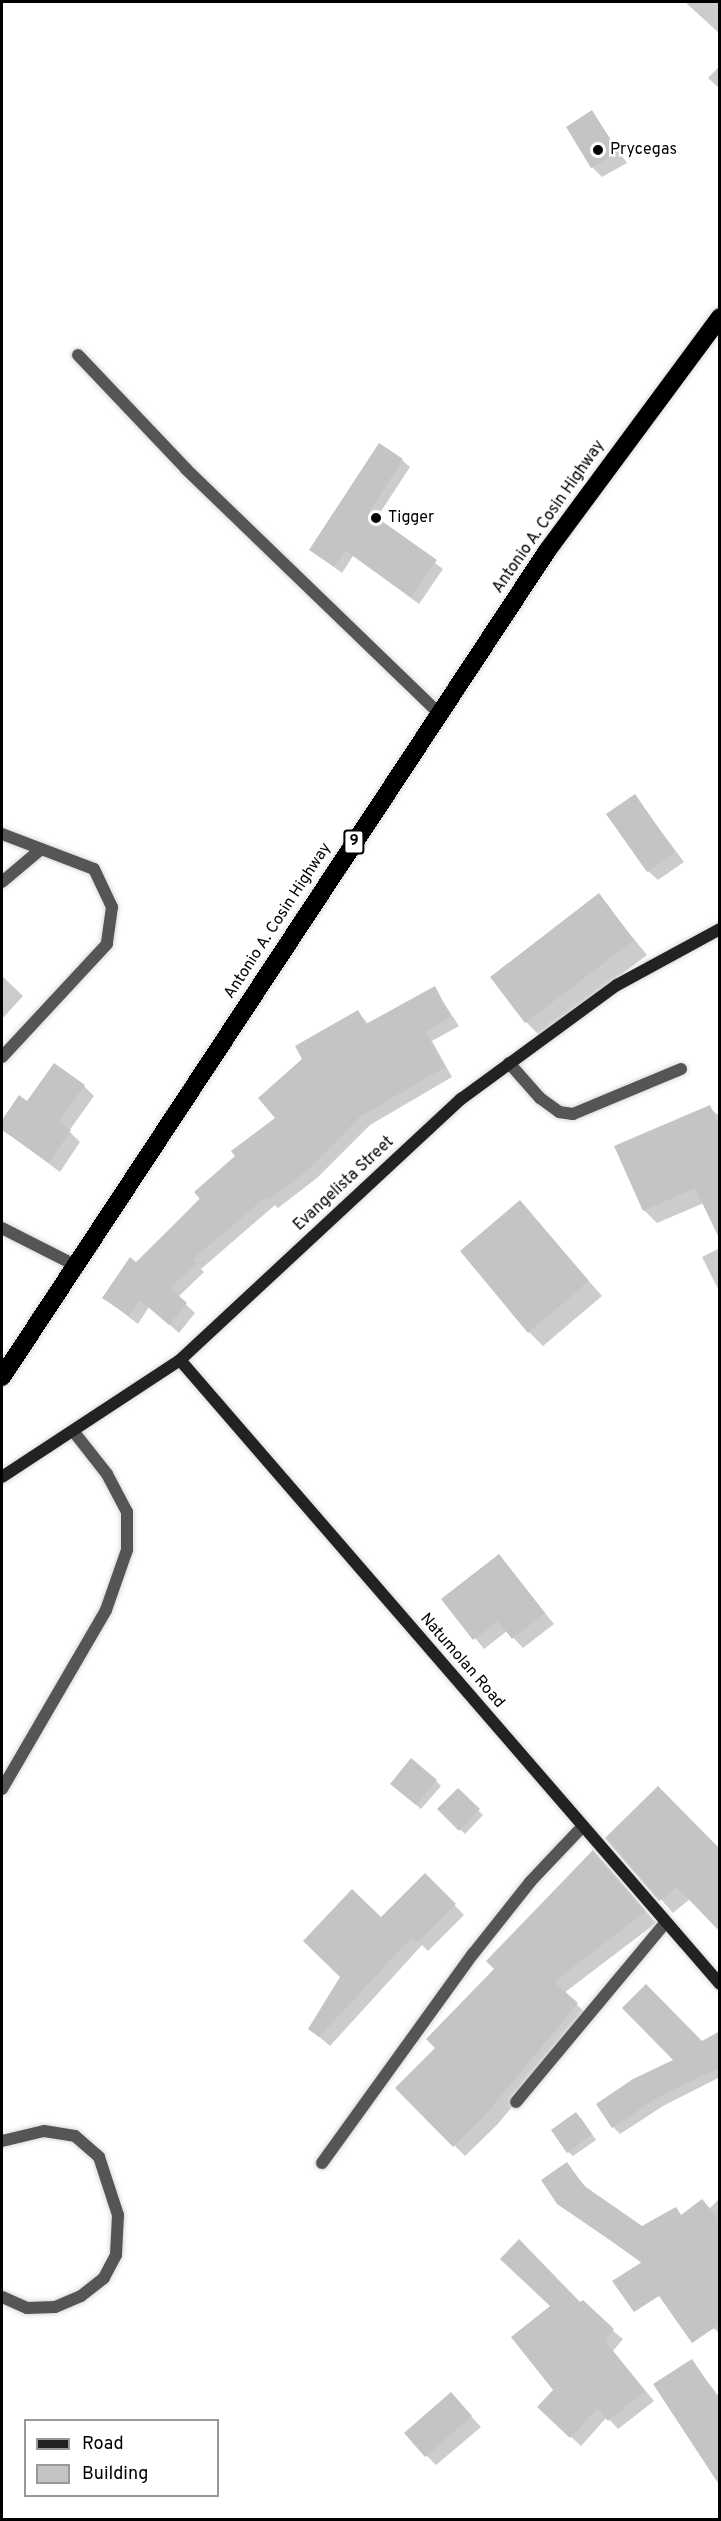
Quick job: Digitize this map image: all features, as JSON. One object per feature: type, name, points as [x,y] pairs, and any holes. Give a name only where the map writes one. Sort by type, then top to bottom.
[{"type":"highway","name":"Antonio A. Cosin Highway","points":[[2,1377],[7,1357],[75,1265],[547,551],[720,316]]},
{"type":"street","points":[[78,355],[186,469],[439,712]]},
{"type":"street","points":[[2,834],[94,869],[112,907],[107,944],[2,1057]]},
{"type":"street","points":[[2,882],[41,849]]},
{"type":"street","name":"Evangelista Street","points":[[2,1477],[74,1432],[180,1360],[461,1099],[617,985],[720,929]]},
{"type":"street","points":[[509,1063],[540,1098],[559,1112],[573,1114],[681,1069]]},
{"type":"street","points":[[2,1228],[75,1265]]},
{"type":"street","name":"Natumolan Road","points":[[180,1360],[720,1984]]},
{"type":"street","points":[[2,1789],[106,1610],[127,1550],[127,1512],[107,1474],[74,1432]]},
{"type":"street","points":[[322,2163],[473,1954],[530,1882],[583,1826]]},
{"type":"street","points":[[516,2102],[666,1922]]},
{"type":"street","points":[[2,2141],[44,2131],[75,2136],[99,2157],[118,2215],[116,2255],[104,2278],[81,2296],[55,2307],[27,2308],[2,2297]]},
{"type":"building","points":[[592,110],[618,152],[591,168],[566,127]]},
{"type":"building","points":[[379,443],[403,459],[369,512],[437,560],[411,597],[345,550],[334,567],[309,550]]},
{"type":"building","points":[[635,794],[675,852],[647,872],[606,814]]},
{"type":"building","points":[[599,893],[634,940],[525,1023],[490,977]]},
{"type":"building","points":[[435,986],[451,1017],[425,1032],[445,1067],[361,1116],[309,1169],[268,1200],[266,1197],[193,1259],[197,1263],[170,1288],[187,1303],[169,1325],[140,1300],[129,1316],[102,1298],[130,1257],[136,1262],[200,1199],[194,1192],[235,1156],[231,1151],[275,1118],[258,1098],[302,1059],[295,1046],[358,1010],[366,1024]]},
{"type":"building","points":[[54,1063],[85,1085],[59,1122],[71,1130],[49,1163],[2,1130],[2,1120],[19,1095],[27,1101]]},
{"type":"building","points":[[710,1105],[720,1127],[720,1240],[695,1188],[643,1211],[614,1146]]},
{"type":"building","points":[[520,1200],[589,1281],[528,1333],[460,1251]]},
{"type":"building","points":[[499,1554],[545,1613],[512,1639],[498,1621],[473,1640],[441,1599]]},
{"type":"building","points":[[411,1758],[437,1780],[416,1805],[390,1784]]},
{"type":"building","points":[[658,1786],[720,1849],[720,1932],[677,1887],[659,1901],[605,1838]]},
{"type":"building","points":[[458,1788],[480,1809],[459,1831],[437,1809]]},
{"type":"building","points":[[593,1850],[646,1911],[554,1982],[578,2003],[486,2114],[453,2147],[395,2088],[435,2048],[426,2039],[494,1969],[486,1961]]},
{"type":"building","points":[[425,1873],[456,1904],[417,1942],[412,1937],[319,2037],[308,2029],[340,1977],[303,1941],[352,1889],[381,1917]]},
{"type":"building","points":[[646,1984],[702,2041],[720,2031],[720,2067],[655,2099],[612,2128],[596,2104],[633,2079],[673,2060],[622,2008]]},
{"type":"building","points":[[576,2112],[592,2134],[567,2153],[551,2130]]},
{"type":"building","points":[[567,2162],[583,2185],[642,2226],[676,2207],[681,2215],[702,2199],[720,2222],[720,2324],[692,2343],[659,2296],[634,2312],[612,2281],[642,2262],[557,2204],[541,2180]]},
{"type":"building","points":[[519,2239],[580,2302],[583,2300],[614,2329],[605,2341],[645,2391],[608,2421],[598,2408],[570,2438],[537,2407],[553,2390],[511,2337],[550,2306],[500,2259]]},
{"type":"building","points":[[692,2359],[720,2401],[720,2486],[653,2384]]},
{"type":"building","points":[[451,2392],[472,2416],[425,2457],[404,2433]]},
{"type":"place","name":"Prycegas","points":[[598,150]]},
{"type":"place","name":"Tigger","points":[[376,518]]}]
